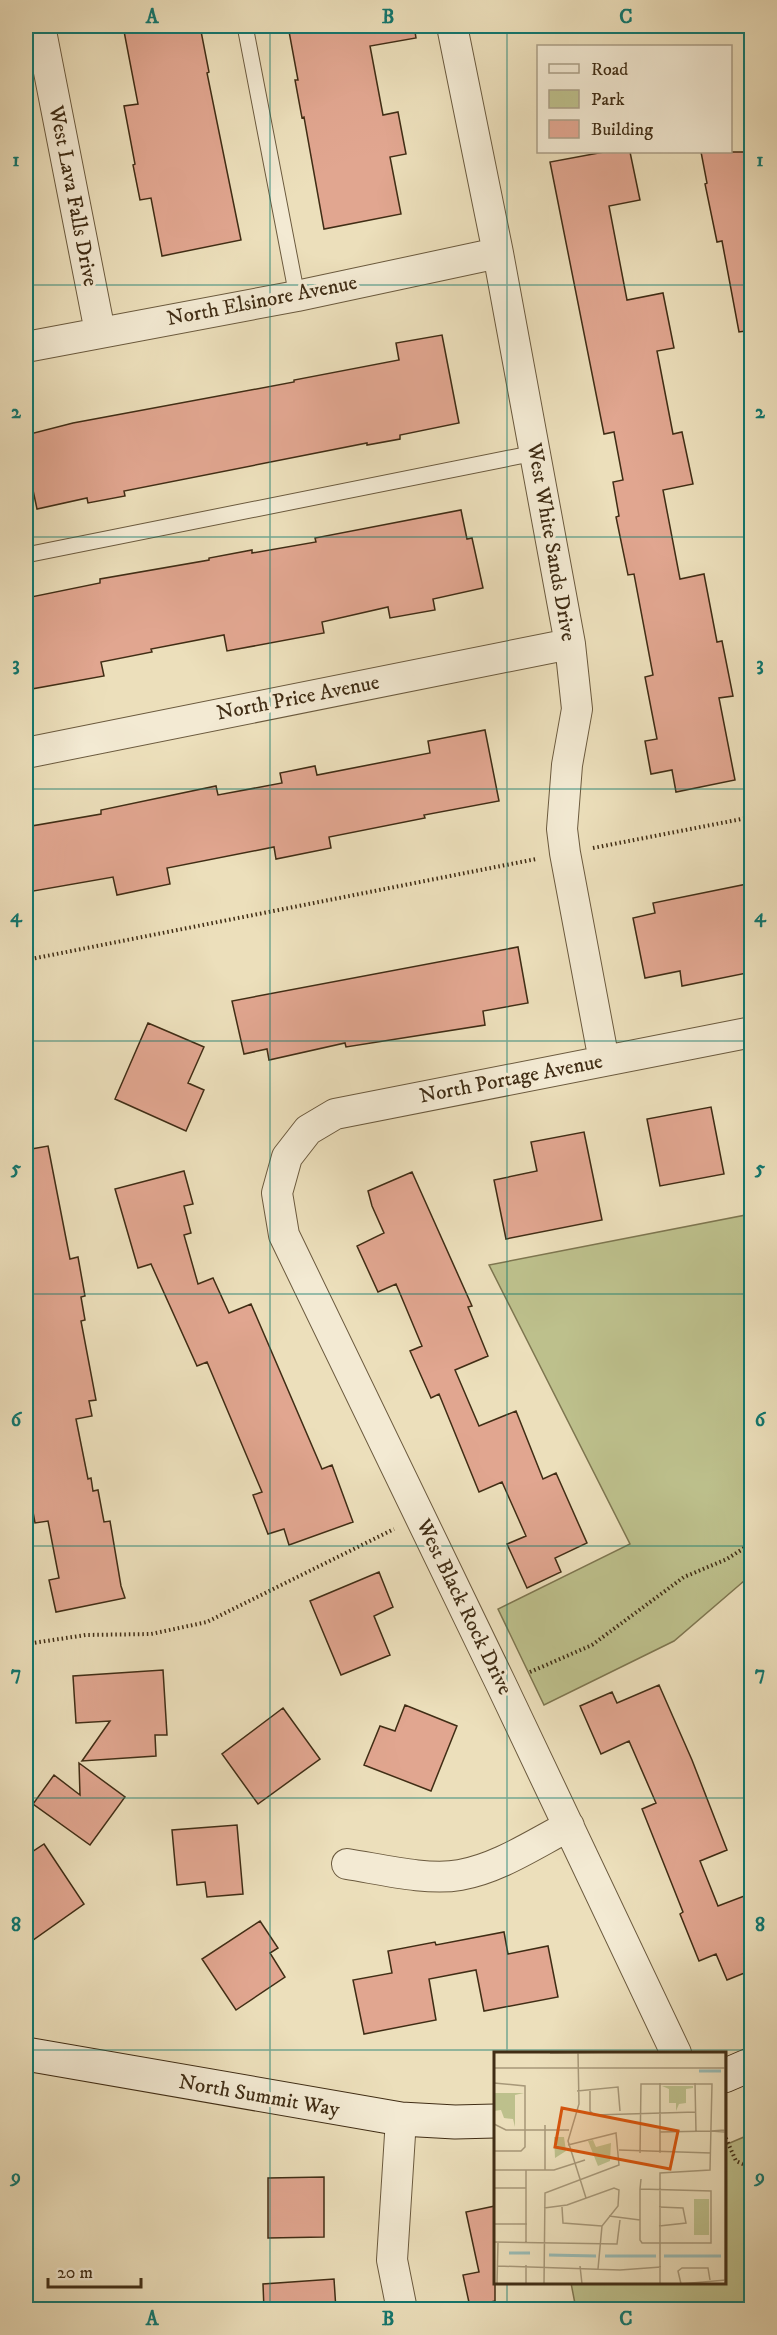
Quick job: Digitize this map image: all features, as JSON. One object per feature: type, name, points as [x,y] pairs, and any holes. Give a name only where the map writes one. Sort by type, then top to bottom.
[{"type":"street","name":"West Lava Falls Drive","points":[[40,26],[100,332]]},
{"type":"street","name":"West White Sands Drive","points":[[452,26],[498,254],[570,644],[577,709],[567,765],[562,829],[604,1061]]},
{"type":"street","name":"North Elsinore Avenue","points":[[26,347],[297,296],[498,254]]},
{"type":"street","name":"North Price Avenue","points":[[26,753],[570,644]]},
{"type":"street","name":"North Portage Avenue","points":[[286,1157],[309,1130],[335,1114],[752,1032]]},
{"type":"street","name":"West Black Rock Drive","points":[[286,1157],[277,1193],[284,1235],[421,1516],[676,2052]]},
{"type":"street","points":[[346,1864],[429,1876],[459,1876],[487,1868],[569,1826]]},
{"type":"street","name":"North Summit Way","points":[[26,2054],[401,2119],[455,2122],[494,2121]]},
{"type":"street","points":[[726,2075],[752,2064]]},
{"type":"street","points":[[401,2119],[392,2260],[402,2310]]},
{"type":"lane","points":[[245,26],[297,296]]},
{"type":"lane","points":[[26,555],[535,453]]},
{"type":"path","points":[[26,960],[752,817]]},
{"type":"path","points":[[26,1644],[86,1635],[151,1634],[207,1622],[421,1516]]},
{"type":"path","points":[[501,1684],[592,1645],[684,1577],[728,1559],[752,1543]]},
{"type":"path","points":[[726,2138],[736,2161],[752,2168]]},
{"type":"green space","points":[[751,1214],[751,1575],[674,1641],[544,1705],[498,1609],[630,1544],[489,1265]]},
{"type":"green space","points":[[751,2134],[751,2309],[576,2309],[571,2284],[726,2284],[726,2145]]},
{"type":"building","points":[[123,26],[200,26],[209,72],[207,73],[241,240],[162,256],[151,198],[140,200],[133,165],[135,164],[124,106],[138,104]]},
{"type":"building","points":[[288,26],[414,26],[416,38],[370,46],[383,115],[398,112],[406,154],[390,157],[401,214],[324,229],[295,80],[298,80]]},
{"type":"building","points":[[752,152],[752,330],[739,332],[722,241],[717,242],[705,184],[707,183],[701,153]]},
{"type":"building","points":[[599,153],[630,153],[640,200],[609,206],[627,300],[663,293],[674,348],[657,351],[673,434],[682,432],[693,484],[663,490],[680,579],[704,574],[717,642],[722,641],[733,696],[719,698],[735,780],[676,792],[672,770],[651,774],[645,741],[657,739],[645,677],[653,675],[634,574],[628,575],[616,517],[619,516],[613,482],[623,480],[614,432],[604,434],[550,162]]},
{"type":"building","points":[[442,335],[459,423],[400,435],[400,439],[367,445],[367,443],[124,491],[125,496],[88,503],[87,498],[37,509],[26,457],[26,435],[73,423],[399,360],[396,343]]},
{"type":"building","points":[[461,510],[467,539],[472,538],[483,588],[433,599],[435,610],[390,618],[388,607],[322,622],[324,633],[227,651],[224,635],[151,649],[152,652],[101,662],[104,676],[26,690],[26,598],[100,583],[100,579],[252,550],[252,553],[316,542],[315,538]]},
{"type":"building","points":[[485,730],[499,801],[424,815],[425,818],[329,837],[331,848],[276,859],[274,847],[167,868],[170,884],[117,895],[113,877],[28,892],[26,827],[101,814],[101,810],[216,786],[218,795],[282,783],[280,773],[315,766],[317,775],[430,753],[428,741]]},
{"type":"building","points":[[752,883],[752,972],[682,986],[680,971],[645,978],[633,918],[655,913],[653,903]]},
{"type":"building","points":[[518,947],[528,1003],[483,1011],[485,1025],[346,1047],[345,1043],[269,1060],[267,1049],[244,1054],[232,1001]]},
{"type":"building","points":[[148,1023],[204,1047],[188,1083],[204,1090],[186,1131],[115,1099]]},
{"type":"building","points":[[711,1107],[724,1174],[660,1186],[647,1119]]},
{"type":"building","points":[[584,1132],[602,1220],[506,1239],[494,1180],[537,1171],[531,1142]]},
{"type":"building","points":[[48,1146],[70,1259],[78,1257],[85,1296],[81,1297],[85,1320],[81,1321],[96,1400],[89,1401],[92,1416],[76,1419],[88,1479],[91,1478],[93,1491],[98,1490],[104,1522],[110,1521],[125,1598],[56,1612],[49,1580],[59,1578],[48,1521],[35,1523],[26,1473],[26,1150]]},
{"type":"building","points":[[184,1171],[193,1204],[184,1206],[191,1233],[184,1235],[198,1284],[213,1278],[229,1313],[251,1304],[322,1469],[332,1465],[353,1522],[289,1545],[284,1529],[268,1534],[253,1495],[262,1492],[207,1362],[197,1366],[151,1264],[138,1268],[115,1189]]},
{"type":"building","points":[[412,1172],[472,1306],[468,1307],[488,1356],[455,1370],[479,1426],[516,1411],[543,1479],[556,1473],[587,1543],[555,1558],[561,1572],[527,1588],[507,1544],[526,1536],[502,1482],[479,1492],[439,1394],[431,1398],[410,1351],[422,1346],[396,1284],[378,1292],[357,1246],[384,1233],[368,1191]]},
{"type":"building","points":[[379,1572],[393,1607],[374,1616],[390,1655],[341,1675],[310,1601]]},
{"type":"building","points":[[163,1670],[167,1735],[155,1735],[156,1756],[82,1761],[110,1721],[76,1723],[73,1676]]},
{"type":"building","points":[[659,1685],[692,1760],[727,1850],[700,1861],[718,1906],[752,1893],[752,1970],[727,1980],[716,1954],[699,1961],[680,1914],[683,1912],[642,1809],[656,1803],[629,1741],[601,1754],[580,1706],[612,1692],[617,1703]]},
{"type":"building","points":[[405,1705],[457,1726],[431,1791],[364,1765],[380,1726],[395,1731]]},
{"type":"building","points":[[283,1708],[320,1759],[258,1804],[222,1754]]},
{"type":"building","points":[[79,1763],[125,1797],[90,1845],[33,1804],[54,1775],[80,1795]]},
{"type":"building","points":[[237,1825],[243,1894],[207,1897],[205,1882],[177,1885],[172,1830]]},
{"type":"building","points":[[44,1844],[84,1904],[26,1945],[26,1856]]},
{"type":"building","points":[[260,1921],[278,1948],[270,1953],[285,1977],[236,2010],[202,1959]]},
{"type":"building","points":[[504,1932],[508,1954],[548,1946],[558,1997],[484,2011],[476,1970],[429,1979],[436,2020],[364,2034],[353,1980],[392,1973],[388,1951],[435,1942],[436,1945]]},
{"type":"building","points":[[324,2177],[324,2237],[268,2238],[268,2178]]},
{"type":"building","points":[[494,2206],[495,2301],[470,2307],[463,2275],[479,2272],[466,2212]]},
{"type":"building","points":[[334,2279],[336,2310],[264,2310],[263,2284]]}]
